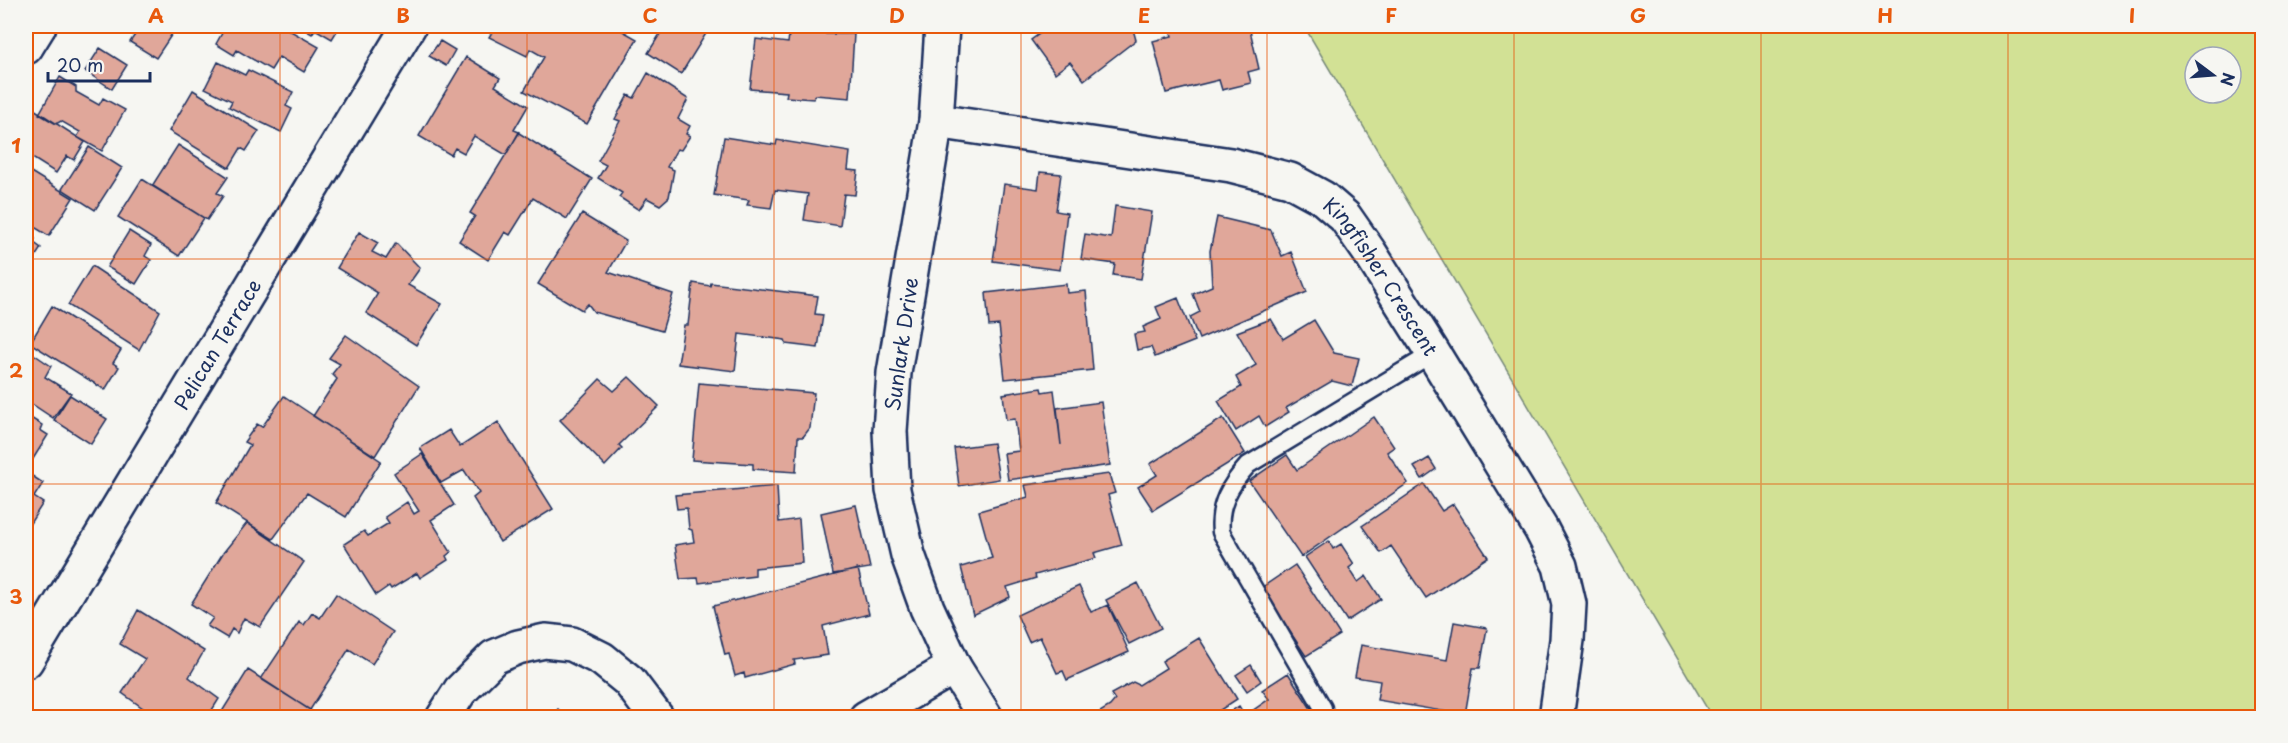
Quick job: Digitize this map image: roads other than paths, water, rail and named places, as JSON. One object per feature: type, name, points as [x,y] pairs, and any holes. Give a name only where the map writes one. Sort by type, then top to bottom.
[{"type":"street","points":[[26,47],[39,26]]},
{"type":"street","name":"Pelican Terrace","points":[[26,661],[409,26]]},
{"type":"street","name":"Sunlark Drive","points":[[942,26],[936,121],[894,373],[890,431],[893,490],[908,555],[927,608],[954,667],[986,717]]},
{"type":"street","name":"Kingfisher Crescent","points":[[936,121],[1231,165],[1290,180],[1323,198],[1345,218],[1370,253],[1433,353],[1541,530],[1560,566],[1569,604],[1567,640],[1556,717]]},
{"type":"street","points":[[443,717],[460,691],[494,657],[518,647],[545,641],[572,644],[602,659],[629,681],[657,717]]},
{"type":"street","points":[[866,717],[954,667]]},
{"type":"lane","points":[[1323,708],[1221,532],[1219,517],[1232,483],[1248,465],[1433,353]]}]
